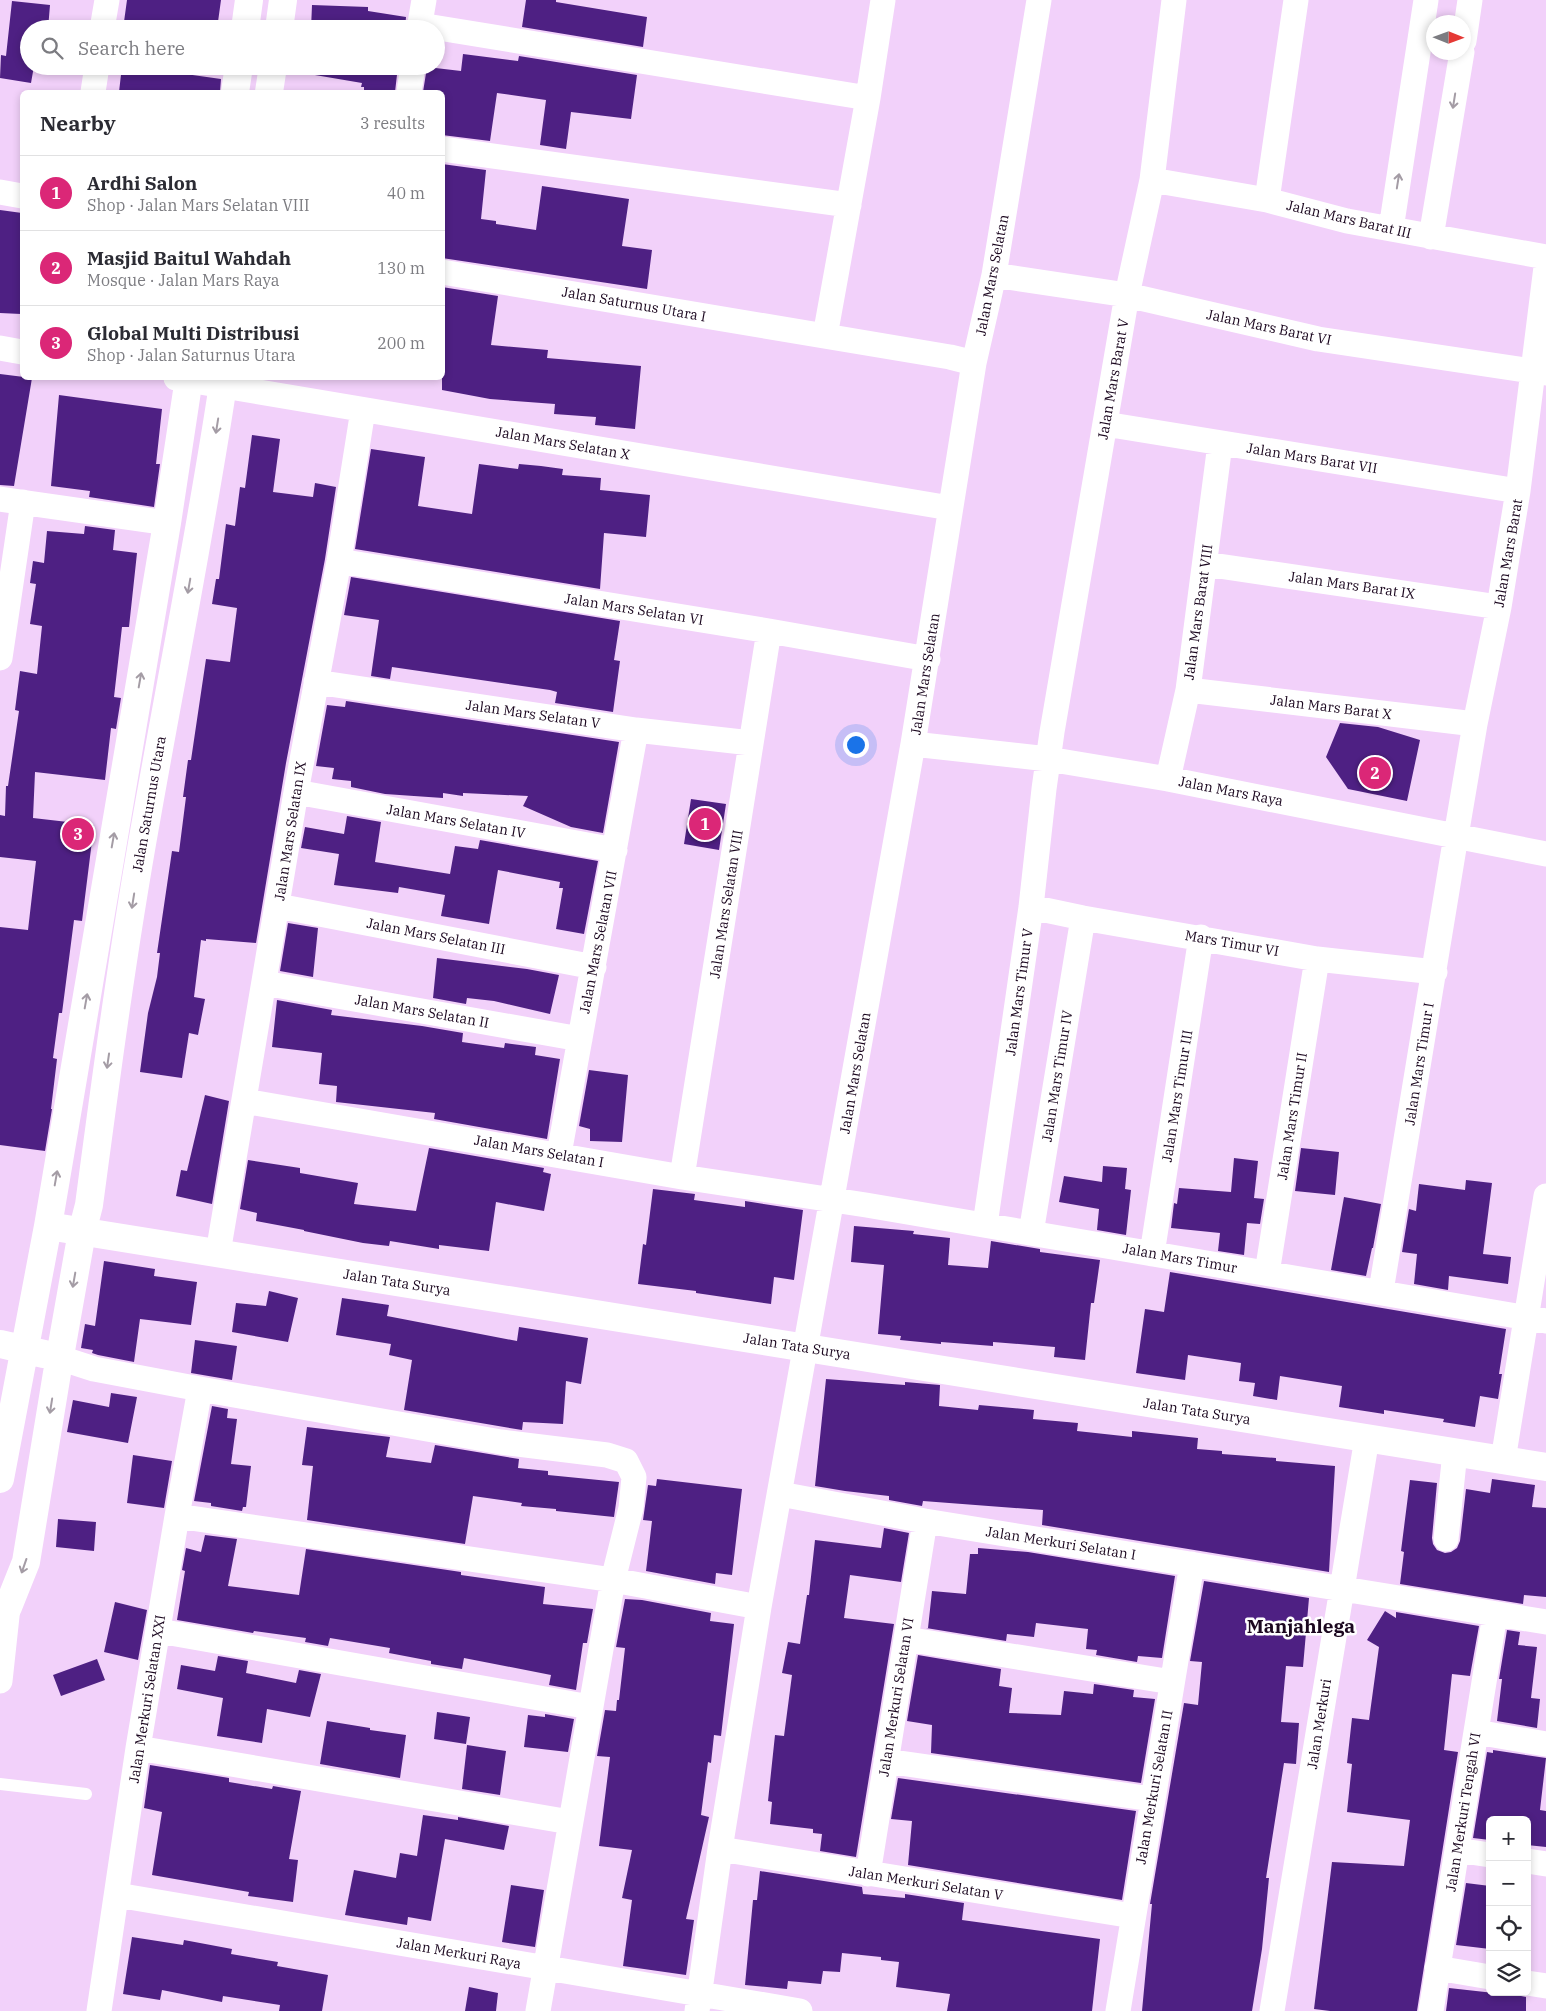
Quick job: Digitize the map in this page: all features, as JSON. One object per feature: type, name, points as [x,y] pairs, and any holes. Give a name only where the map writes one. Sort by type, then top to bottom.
[{"type":"street","points":[[104,20],[107,0]]},
{"type":"street","points":[[246,20],[249,0]]},
{"type":"street","points":[[281,20],[284,0]]},
{"type":"street","points":[[420,20],[424,0]]},
{"type":"street","points":[[826,336],[868,98],[883,0]]},
{"type":"street","name":"Jalan Mars Selatan","points":[[698,2002],[720,1848],[759,1607],[914,744],[974,363],[994,274],[1039,0]]},
{"type":"street","name":"Jalan Mars Barat V","points":[[1048,759],[1127,295],[1152,180],[1174,0]]},
{"type":"street","points":[[1267,200],[1296,0]]},
{"type":"street","points":[[1391,229],[1426,0]]},
{"type":"street","points":[[1468,15],[1470,0]]},
{"type":"street","points":[[445,31],[868,98]]},
{"type":"street","points":[[1431,237],[1461,60]]},
{"type":"street","points":[[93,90],[96,75]]},
{"type":"street","points":[[235,90],[238,75]]},
{"type":"street","points":[[269,90],[272,75]]},
{"type":"street","points":[[408,90],[411,75]]},
{"type":"street","points":[[445,149],[849,205]]},
{"type":"street","name":"Jalan Mars Barat III","points":[[1152,180],[1267,200],[1346,221],[1546,257]]},
{"type":"street","points":[[0,192],[20,196]]},
{"type":"street","name":"Jalan Mars Barat","points":[[1456,836],[1475,724],[1499,607],[1540,372],[1546,267]]},
{"type":"street","name":"Jalan Saturnus Utara I","points":[[445,272],[826,336],[974,363]]},
{"type":"street","name":"Jalan Mars Barat VI","points":[[994,274],[1127,295],[1318,339],[1540,372]]},
{"type":"street","points":[[0,348],[20,352]]},
{"type":"street","name":"Jalan Saturnus Utara","points":[[0,1479],[13,1347],[48,1226],[167,523],[185,380]]},
{"type":"street","name":"Jalan Mars Selatan X","points":[[210,380],[363,410],[950,508]]},
{"type":"street","name":"Jalan Saturnus Utara","points":[[4,1597],[26,1562],[82,1232],[89,1204],[117,996],[144,832],[211,464],[223,381]]},
{"type":"street","name":"Jalan Mars Selatan IX","points":[[218,1253],[296,792],[339,561],[363,410]]},
{"type":"street","name":"Jalan Mars Barat VII","points":[[1105,424],[1518,491]]},
{"type":"street","name":"Jalan Mars Barat VIII","points":[[1168,779],[1188,690],[1220,444]]},
{"type":"street","points":[[0,658],[12,501],[167,523]]},
{"type":"street","name":"Jalan Mars Selatan VI","points":[[339,561],[769,631],[928,659]]},
{"type":"street","name":"Jalan Mars Barat IX","points":[[1205,564],[1499,607]]},
{"type":"street","name":"Jalan Mars Selatan VIII","points":[[682,1177],[769,631]]},
{"type":"street","name":"Jalan Mars Selatan V","points":[[316,682],[636,730],[751,743]]},
{"type":"street","name":"Jalan Mars Barat X","points":[[1188,690],[1475,724]]},
{"type":"street","name":"Jalan Mars Selatan VII","points":[[559,1154],[636,730]]},
{"type":"street","name":"Jalan Mars Raya","points":[[914,744],[1048,759],[1168,779],[1546,854]]},
{"type":"street","name":"Jalan Mars Timur V","points":[[985,1225],[1031,907],[1048,759]]},
{"type":"street","name":"Jalan Mars Selatan IV","points":[[296,792],[615,850]]},
{"type":"street","name":"Jalan Mars Timur I","points":[[1381,1292],[1456,836]]},
{"type":"street","name":"Jalan Mars Selatan III","points":[[278,906],[594,967]]},
{"type":"street","name":"Mars Timur VI","points":[[1031,907],[1083,918],[1201,937],[1317,959],[1435,972]]},
{"type":"street","name":"Jalan Mars Timur IV","points":[[1031,1233],[1083,918]]},
{"type":"street","name":"Jalan Mars Timur III","points":[[1152,1254],[1201,937]]},
{"type":"street","name":"Jalan Mars Timur II","points":[[1267,1273],[1317,959]]},
{"type":"street","name":"Jalan Mars Selatan II","points":[[264,983],[580,1039]]},
{"type":"street","name":"Jalan Mars Selatan I","points":[[244,1101],[559,1154],[682,1177],[833,1201]]},
{"type":"street","points":[[1503,1460],[1536,1319],[1546,1196]]},
{"type":"street","name":"Jalan Mars Timur","points":[[833,1201],[1536,1319]]},
{"type":"street","name":"Jalan Tata Surya","points":[[48,1226],[1546,1467]]},
{"type":"street","points":[[13,1347],[60,1358],[94,1369],[200,1389],[501,1442],[607,1454],[626,1461],[634,1477],[631,1500],[613,1580],[538,2011]]},
{"type":"street","name":"Jalan Merkuri Selatan XXI","points":[[98,2011],[138,1748],[200,1389]]},
{"type":"street","name":"Jalan Merkuri","points":[[1272,2011],[1367,1438]]},
{"type":"street","points":[[1446,1539],[1455,1452]]},
{"type":"street","name":"Jalan Merkuri Selatan I","points":[[780,1494],[925,1521],[1546,1622]]},
{"type":"street","points":[[177,1516],[613,1580],[759,1607]]},
{"type":"street","name":"Jalan Merkuri Selatan VI","points":[[868,1874],[925,1521]]},
{"type":"street","name":"Jalan Merkuri Selatan II","points":[[1118,2011],[1192,1564]]},
{"type":"street","points":[[0,1681],[4,1597]]},
{"type":"street","name":"Jalan Merkuri Tengah VI","points":[[1431,2011],[1495,1614]]},
{"type":"street","points":[[159,1631],[590,1707]]},
{"type":"street","points":[[906,1639],[1172,1682]]},
{"type":"street","points":[[1476,1732],[1546,1744]]},
{"type":"street","points":[[138,1748],[570,1822]]},
{"type":"street","points":[[886,1761],[1152,1799]]},
{"type":"street","name":"Jalan Merkuri Selatan V","points":[[720,1848],[868,1874],[1133,1916]]},
{"type":"street","points":[[1457,1850],[1486,1854]]},
{"type":"street","points":[[1531,1862],[1546,1864]]},
{"type":"street","name":"Jalan Merkuri Raya","points":[[117,1895],[546,1968],[698,2002],[800,2011]]},
{"type":"street","points":[[1437,1968],[1486,1976]]},
{"type":"street","points":[[1531,1984],[1546,1986]]},
{"type":"lane","points":[[0,1784],[86,1794]]},
{"type":"building","points":[[127,0],[221,0],[218,20],[124,20]]},
{"type":"building","points":[[526,0],[556,0],[556,2],[647,17],[643,47],[522,27]]},
{"type":"building","points":[[12,1],[50,5],[49,20],[20,20],[20,75],[32,75],[31,83],[0,78],[1,55],[6,56]]},
{"type":"building","points":[[312,5],[368,7],[368,11],[406,17],[406,20],[311,20]]},
{"type":"building","points":[[463,54],[518,61],[519,56],[637,75],[631,119],[571,112],[566,149],[540,145],[546,100],[497,93],[490,141],[445,135],[445,90],[423,90],[426,75],[445,75],[445,69],[461,71]]},
{"type":"building","points":[[121,75],[193,75],[221,79],[220,90],[119,90]]},
{"type":"building","points":[[315,75],[397,75],[395,90],[364,90],[364,87],[361,87],[362,83]]},
{"type":"building","points":[[445,164],[486,170],[481,219],[496,221],[496,224],[536,230],[542,186],[629,199],[622,246],[652,250],[647,289],[445,258]]},
{"type":"building","points":[[0,210],[20,213],[20,314],[0,313]]},
{"type":"building","points":[[445,287],[498,296],[491,345],[548,350],[547,358],[641,366],[635,429],[595,425],[596,417],[554,414],[555,404],[490,399],[442,390],[442,380],[445,380]]},
{"type":"building","points":[[0,374],[20,376],[20,380],[32,380],[14,486],[0,485]]},
{"type":"building","points":[[59,395],[162,409],[156,464],[160,464],[154,507],[89,497],[90,491],[51,486]]},
{"type":"building","points":[[252,435],[280,439],[273,492],[313,497],[315,483],[336,487],[325,559],[286,763],[256,943],[201,940],[194,997],[205,999],[198,1035],[189,1033],[182,1078],[140,1072],[148,1013],[157,977],[160,953],[157,953],[172,851],[179,852],[186,797],[183,797],[188,760],[191,760],[206,659],[230,662],[237,608],[212,604],[216,579],[219,579],[226,524],[235,526],[240,487],[245,488]]},
{"type":"building","points":[[371,449],[425,457],[418,506],[472,514],[479,464],[518,469],[519,464],[541,466],[563,469],[562,475],[601,478],[600,490],[650,495],[646,537],[604,533],[600,589],[355,549]]},
{"type":"building","points":[[85,526],[115,530],[113,550],[137,553],[129,627],[122,627],[114,697],[121,698],[116,729],[111,728],[105,780],[35,772],[33,818],[94,825],[82,921],[74,920],[62,1013],[59,1013],[53,1058],[57,1059],[52,1109],[45,1151],[0,1145],[0,927],[28,930],[36,861],[0,857],[0,815],[5,816],[6,786],[8,786],[19,711],[15,710],[20,671],[37,674],[42,626],[30,624],[36,584],[30,583],[33,561],[44,563],[47,531],[84,534]]},
{"type":"building","points":[[351,577],[620,621],[614,660],[620,661],[613,712],[555,703],[557,692],[550,690],[392,667],[390,679],[371,676],[379,620],[344,615]]},
{"type":"building","points":[[346,701],[619,742],[603,833],[571,827],[523,806],[528,796],[463,793],[463,796],[443,793],[443,798],[385,794],[351,787],[351,781],[332,779],[334,768],[316,766],[327,705],[345,707]]},
{"type":"building","points":[[1340,723],[1378,727],[1420,740],[1407,801],[1348,789],[1326,757]]},
{"type":"building","points":[[691,799],[726,804],[719,850],[684,844]]},
{"type":"building","points":[[347,816],[381,822],[375,862],[450,874],[455,846],[478,849],[480,840],[598,861],[584,934],[556,929],[563,888],[559,888],[560,882],[498,870],[489,924],[441,916],[445,895],[399,887],[398,893],[334,885],[339,854],[301,848],[305,827],[344,834]]},
{"type":"building","points":[[288,923],[318,928],[313,977],[280,971]]},
{"type":"building","points":[[437,958],[527,969],[559,975],[550,1014],[494,1001],[467,998],[466,1004],[433,998]]},
{"type":"building","points":[[277,1000],[332,1010],[331,1015],[463,1033],[462,1042],[504,1048],[505,1043],[536,1047],[535,1055],[560,1059],[547,1139],[434,1119],[435,1113],[336,1102],[337,1086],[319,1084],[322,1053],[272,1047]]},
{"type":"building","points":[[589,1070],[628,1075],[622,1142],[590,1141],[590,1129],[579,1126]]},
{"type":"building","points":[[205,1095],[229,1101],[212,1204],[176,1196],[181,1170],[187,1171]]},
{"type":"building","points":[[429,1148],[544,1168],[543,1172],[551,1174],[544,1211],[496,1202],[489,1251],[439,1245],[439,1249],[390,1241],[389,1246],[363,1243],[256,1221],[257,1213],[240,1209],[248,1160],[300,1168],[300,1173],[358,1183],[354,1204],[416,1211]]},
{"type":"building","points":[[1301,1148],[1339,1152],[1335,1195],[1295,1191]]},
{"type":"building","points":[[1234,1158],[1258,1161],[1254,1198],[1264,1199],[1260,1224],[1247,1223],[1244,1255],[1218,1251],[1220,1233],[1171,1228],[1174,1203],[1177,1204],[1179,1188],[1231,1192]]},
{"type":"building","points":[[1103,1166],[1127,1168],[1125,1189],[1131,1190],[1126,1235],[1097,1230],[1099,1209],[1059,1202],[1064,1176],[1102,1182]]},
{"type":"building","points":[[1466,1180],[1492,1183],[1483,1254],[1511,1257],[1508,1284],[1449,1276],[1448,1290],[1414,1284],[1417,1254],[1402,1252],[1409,1209],[1416,1211],[1419,1184],[1465,1190]]},
{"type":"building","points":[[653,1189],[695,1194],[694,1200],[745,1207],[745,1201],[803,1210],[794,1280],[774,1277],[771,1304],[696,1293],[696,1291],[638,1284],[643,1244],[646,1245]]},
{"type":"building","points":[[1344,1197],[1381,1204],[1366,1276],[1331,1270]]},
{"type":"building","points":[[854,1226],[914,1231],[913,1234],[950,1238],[948,1265],[988,1268],[991,1241],[1040,1249],[1040,1252],[1100,1260],[1094,1303],[1091,1303],[1085,1360],[1054,1357],[1055,1347],[993,1342],[993,1346],[941,1342],[941,1344],[900,1340],[901,1336],[878,1334],[884,1265],[851,1262]]},
{"type":"building","points":[[104,1261],[155,1269],[154,1276],[197,1282],[191,1325],[140,1319],[134,1362],[98,1355],[92,1353],[93,1350],[81,1348],[85,1324],[95,1326]]},
{"type":"building","points":[[1170,1272],[1506,1329],[1499,1374],[1502,1374],[1498,1399],[1480,1396],[1475,1427],[1443,1422],[1444,1419],[1384,1410],[1384,1414],[1339,1407],[1342,1386],[1280,1376],[1277,1400],[1253,1396],[1255,1383],[1239,1381],[1241,1363],[1188,1355],[1185,1380],[1136,1373],[1145,1309],[1164,1312]]},
{"type":"building","points":[[269,1291],[298,1298],[288,1342],[232,1332],[236,1303],[266,1306]]},
{"type":"building","points":[[342,1298],[389,1305],[387,1316],[517,1341],[519,1327],[588,1338],[581,1384],[566,1381],[563,1424],[523,1422],[522,1430],[404,1410],[412,1360],[389,1355],[391,1344],[336,1335]]},
{"type":"building","points":[[195,1340],[237,1346],[232,1380],[191,1373]]},
{"type":"building","points":[[826,1379],[905,1385],[905,1382],[940,1385],[939,1406],[978,1410],[979,1405],[1034,1410],[1033,1419],[1078,1423],[1077,1431],[1132,1437],[1132,1431],[1198,1438],[1197,1449],[1222,1451],[1222,1454],[1276,1458],[1276,1461],[1335,1466],[1329,1572],[1042,1525],[1043,1510],[923,1501],[922,1506],[889,1500],[889,1496],[815,1486]]},
{"type":"building","points":[[111,1393],[137,1397],[128,1443],[67,1432],[73,1400],[109,1407]]},
{"type":"building","points":[[212,1406],[228,1409],[227,1418],[237,1419],[231,1464],[251,1466],[246,1507],[243,1507],[242,1511],[211,1506],[211,1503],[194,1501]]},
{"type":"building","points":[[307,1427],[390,1437],[386,1457],[431,1463],[435,1445],[519,1459],[518,1468],[548,1471],[548,1475],[619,1482],[614,1517],[521,1506],[522,1503],[473,1496],[465,1544],[307,1520],[313,1466],[302,1465]]},
{"type":"building","points":[[133,1455],[172,1461],[164,1508],[127,1503]]},
{"type":"building","points":[[657,1479],[742,1489],[732,1575],[716,1573],[715,1584],[646,1571],[652,1521],[643,1520],[648,1485],[656,1486]]},
{"type":"building","points":[[1492,1479],[1535,1485],[1532,1507],[1546,1508],[1546,1597],[1524,1595],[1523,1604],[1400,1584],[1404,1552],[1401,1551],[1410,1480],[1437,1483],[1432,1538],[1437,1550],[1445,1553],[1457,1548],[1460,1541],[1466,1489],[1490,1493]]},
{"type":"building","points":[[58,1519],[96,1522],[94,1551],[56,1547]]},
{"type":"building","points":[[884,1528],[909,1533],[901,1582],[850,1575],[844,1618],[894,1624],[856,1857],[820,1851],[822,1834],[813,1833],[813,1829],[770,1824],[772,1802],[768,1801],[775,1735],[784,1736],[792,1675],[782,1673],[788,1642],[800,1644],[807,1595],[809,1595],[815,1540],[881,1548]]},
{"type":"building","points":[[205,1535],[237,1539],[228,1586],[299,1595],[306,1549],[461,1572],[461,1575],[545,1587],[543,1604],[593,1609],[587,1643],[583,1643],[576,1690],[549,1685],[551,1675],[464,1658],[462,1669],[431,1664],[431,1661],[389,1653],[390,1648],[330,1638],[328,1646],[305,1642],[306,1638],[254,1631],[253,1633],[177,1620],[185,1571],[182,1570],[186,1548],[201,1552]]},
{"type":"building","points":[[978,1548],[1028,1552],[1175,1576],[1162,1658],[1138,1656],[1137,1662],[1096,1655],[1097,1650],[1086,1649],[1088,1629],[1036,1623],[1034,1637],[1007,1634],[1006,1641],[926,1628],[928,1628],[932,1591],[966,1594],[970,1554],[978,1554]]},
{"type":"building","points":[[1204,1581],[1309,1598],[1303,1667],[1286,1666],[1281,1722],[1299,1723],[1296,1764],[1284,1763],[1266,1878],[1269,1878],[1262,1949],[1252,2011],[1142,2011],[1152,1904],[1150,1904],[1184,1703],[1198,1705],[1202,1662],[1190,1661]]},
{"type":"building","points":[[625,1599],[642,1600],[711,1613],[710,1621],[734,1624],[721,1736],[714,1735],[711,1763],[708,1762],[701,1815],[709,1817],[686,1919],[694,1920],[686,1975],[623,1966],[632,1900],[622,1898],[632,1850],[599,1846],[610,1757],[597,1756],[605,1710],[616,1711],[617,1700],[619,1700],[625,1648],[616,1647]]},
{"type":"building","points":[[115,1602],[147,1610],[138,1660],[104,1652]]},
{"type":"building","points":[[1385,1611],[1396,1618],[1396,1612],[1479,1626],[1470,1676],[1452,1674],[1444,1750],[1458,1752],[1417,2011],[1330,2011],[1314,2009],[1332,1862],[1404,1866],[1410,1820],[1347,1812],[1352,1764],[1347,1763],[1352,1718],[1369,1720],[1379,1647],[1367,1640]]},
{"type":"building","points":[[1507,1630],[1520,1632],[1518,1645],[1537,1647],[1531,1698],[1540,1699],[1537,1728],[1497,1721],[1502,1679],[1499,1679]]},
{"type":"building","points":[[918,1655],[1001,1669],[999,1686],[1012,1688],[1009,1713],[1061,1715],[1064,1691],[1093,1694],[1094,1684],[1134,1690],[1133,1697],[1155,1699],[1141,1783],[931,1753],[932,1725],[907,1721]]},
{"type":"building","points":[[218,1656],[248,1661],[246,1673],[296,1683],[299,1670],[321,1674],[310,1717],[267,1709],[262,1743],[217,1736],[223,1698],[177,1689],[181,1665],[215,1671]]},
{"type":"building","points":[[97,1659],[105,1680],[61,1696],[53,1675]]},
{"type":"building","points":[[437,1712],[470,1717],[466,1744],[434,1739]]},
{"type":"building","points":[[545,1714],[574,1719],[568,1752],[524,1747],[528,1715],[545,1717]]},
{"type":"building","points":[[327,1721],[406,1735],[400,1778],[320,1764]]},
{"type":"building","points":[[467,1745],[506,1751],[500,1795],[462,1789]]},
{"type":"building","points":[[1493,1750],[1546,1758],[1540,1810],[1546,1811],[1546,1847],[1531,1845],[1531,1816],[1486,1816],[1486,1840],[1473,1838],[1487,1752],[1493,1753]]},
{"type":"building","points":[[150,1765],[229,1778],[229,1782],[272,1789],[273,1786],[301,1791],[289,1859],[298,1860],[293,1902],[248,1896],[249,1892],[152,1875],[162,1812],[144,1808]]},
{"type":"building","points":[[898,1778],[1136,1811],[1122,1900],[908,1865],[912,1821],[891,1819]]},
{"type":"building","points":[[423,1815],[458,1820],[458,1817],[509,1826],[504,1850],[445,1839],[431,1921],[408,1917],[407,1925],[345,1915],[354,1870],[396,1878],[400,1853],[417,1856]]},
{"type":"building","points":[[760,1871],[862,1887],[863,1894],[905,1898],[905,1894],[964,1903],[962,1920],[1100,1939],[1092,2011],[947,2011],[950,1994],[896,1987],[899,1962],[881,1960],[881,1957],[842,1953],[840,1972],[823,1971],[821,1984],[788,1981],[787,1989],[745,1985],[753,1900],[757,1900]]},
{"type":"building","points":[[1466,1883],[1486,1886],[1486,1949],[1456,1945]]},
{"type":"building","points":[[511,1885],[544,1890],[535,1947],[502,1942]]},
{"type":"building","points":[[132,1937],[183,1945],[184,1940],[232,1949],[231,1954],[278,1962],[277,1966],[328,1975],[322,2011],[279,2011],[280,2005],[223,1996],[222,2002],[162,1990],[160,2000],[123,1994]]},
{"type":"building","points":[[469,1987],[498,1993],[496,2011],[465,2011]]},
{"type":"building","points":[[1449,1988],[1486,1992],[1486,1996],[1526,1997],[1526,2011],[1446,2011]]},
{"type":"place","name":"Masjid Baitul Wahdah","points":[[1375,773]]},
{"type":"place","name":"Ardhi Salon","points":[[705,824]]},
{"type":"place","name":"Global Multi Distribusi","points":[[78,834]]},
{"type":"district","name":"Manjahlega","points":[[1301,1626]]}]
